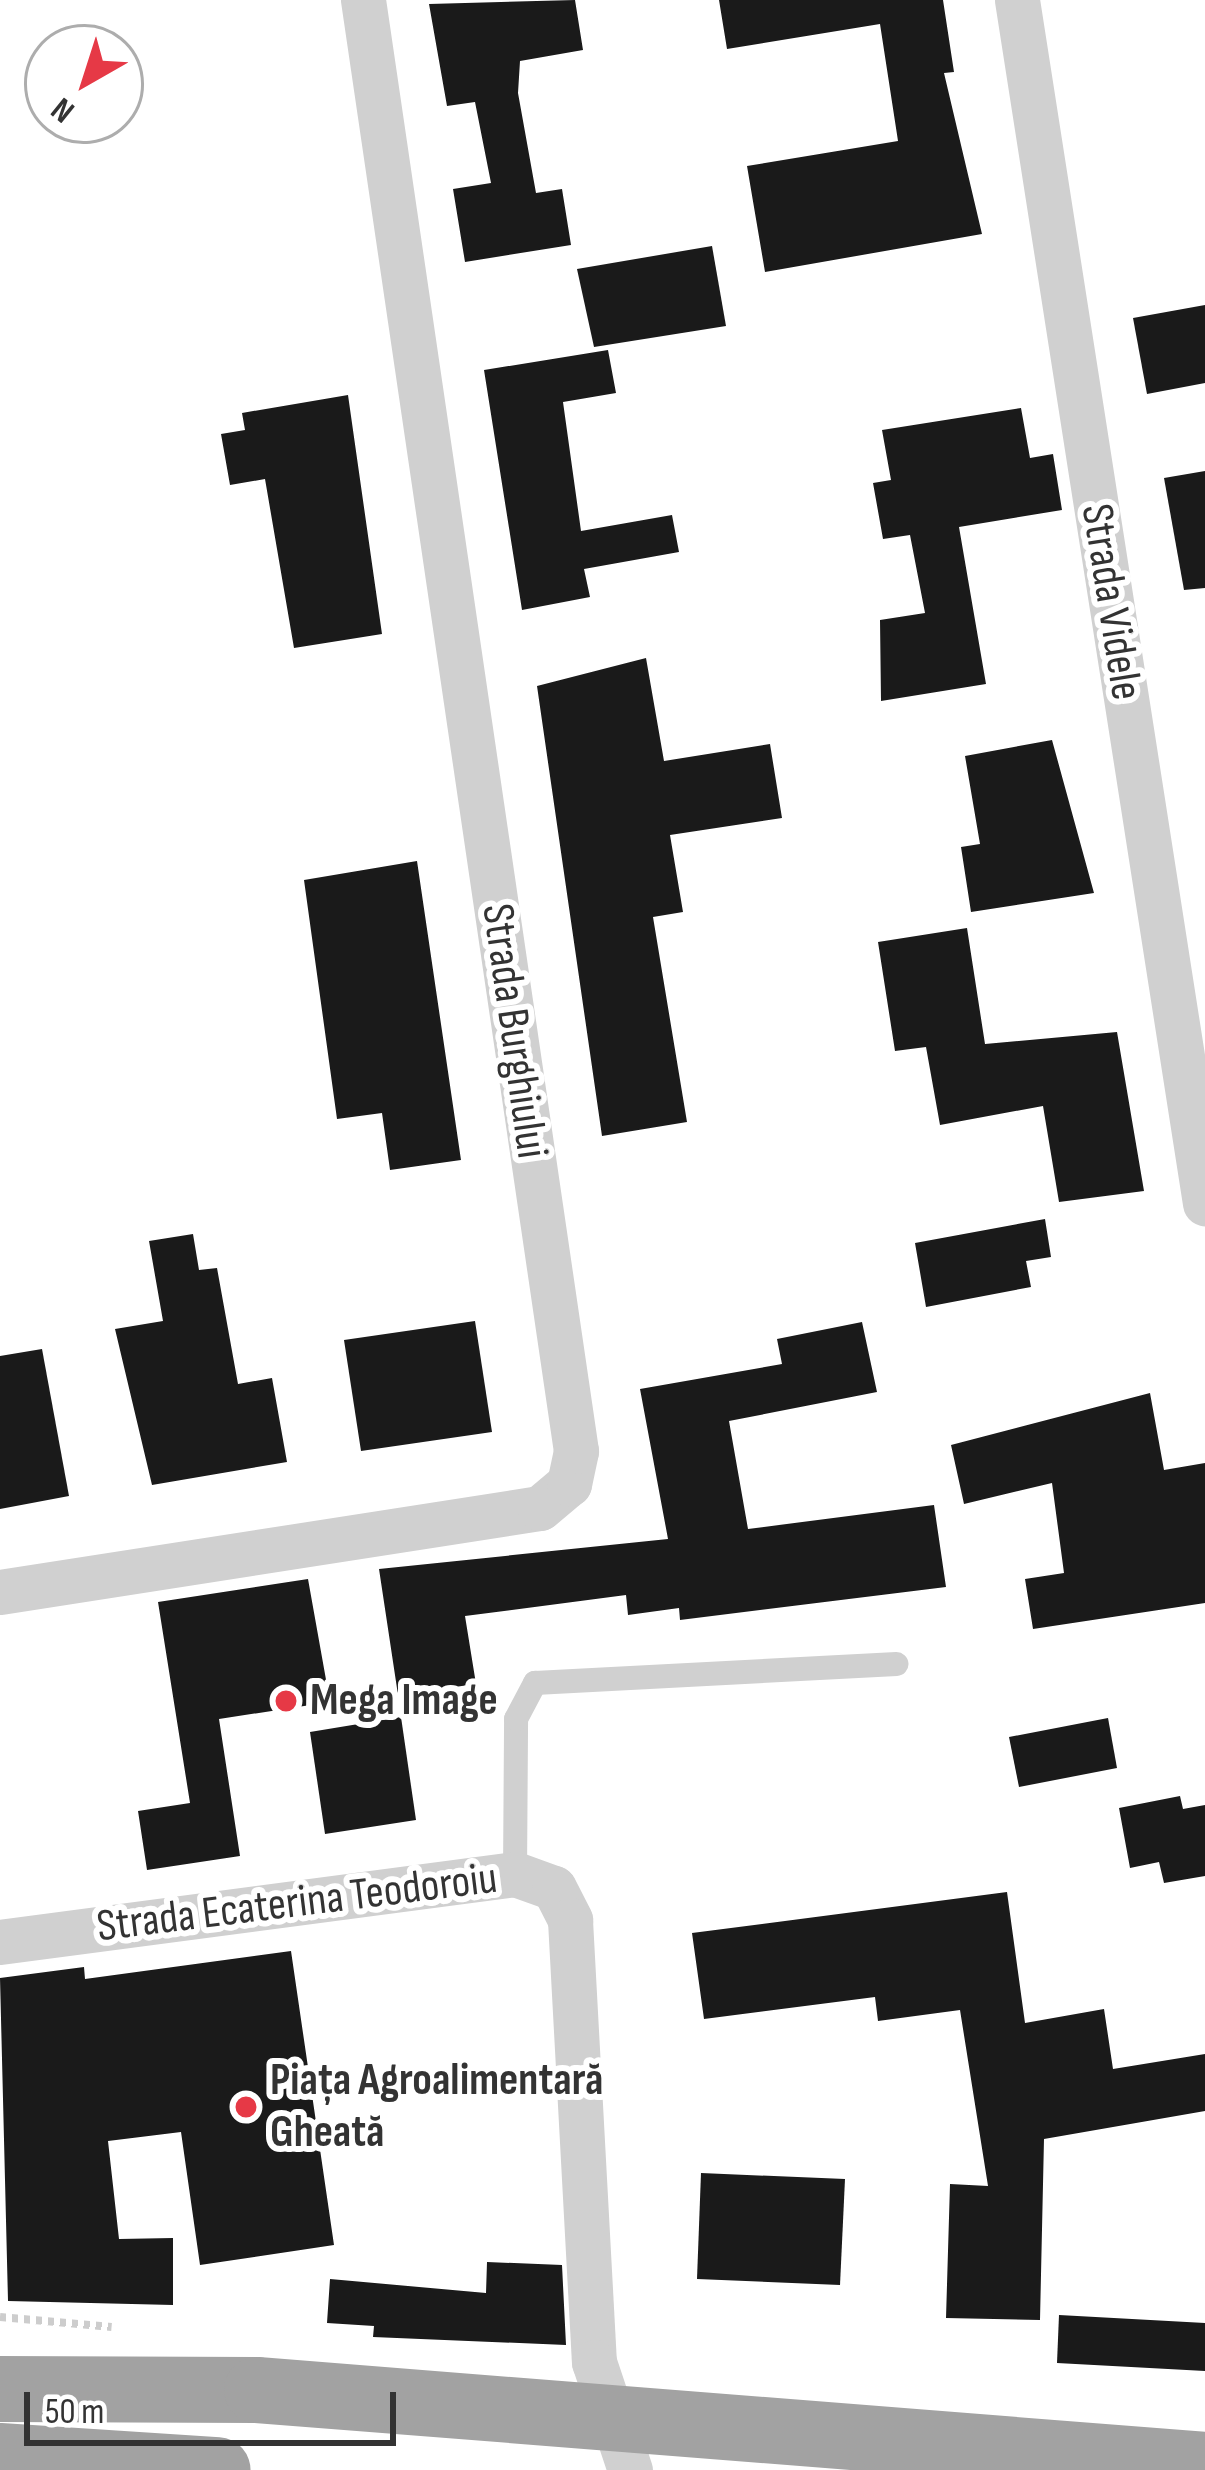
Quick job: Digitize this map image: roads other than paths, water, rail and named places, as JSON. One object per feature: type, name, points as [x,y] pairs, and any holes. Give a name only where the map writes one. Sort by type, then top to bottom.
[{"type":"highway","points":[[0,2389],[257,2390],[624,2446],[1205,2465]]},
{"type":"highway","points":[[0,2456],[218,2470]]},
{"type":"street","name":"Strada Burghiului","points":[[0,1592],[540,1508],[569,1484],[576,1450],[363,0]]},
{"type":"street","name":"Strada Videle","points":[[1017,0],[1192,1038],[1205,1203]]},
{"type":"street","name":"Strada Ecaterina Teodoroiu","points":[[0,1942],[515,1874],[554,1888],[570,1920],[594,2362],[624,2446]]},
{"type":"lane","points":[[515,1874],[516,1719],[535,1683],[896,1664]]},
{"type":"place","name":"Mega Image","points":[[286,1701]]},
{"type":"place","name":"Piața Agroalimentară Gheată","points":[[246,2107]]}]
